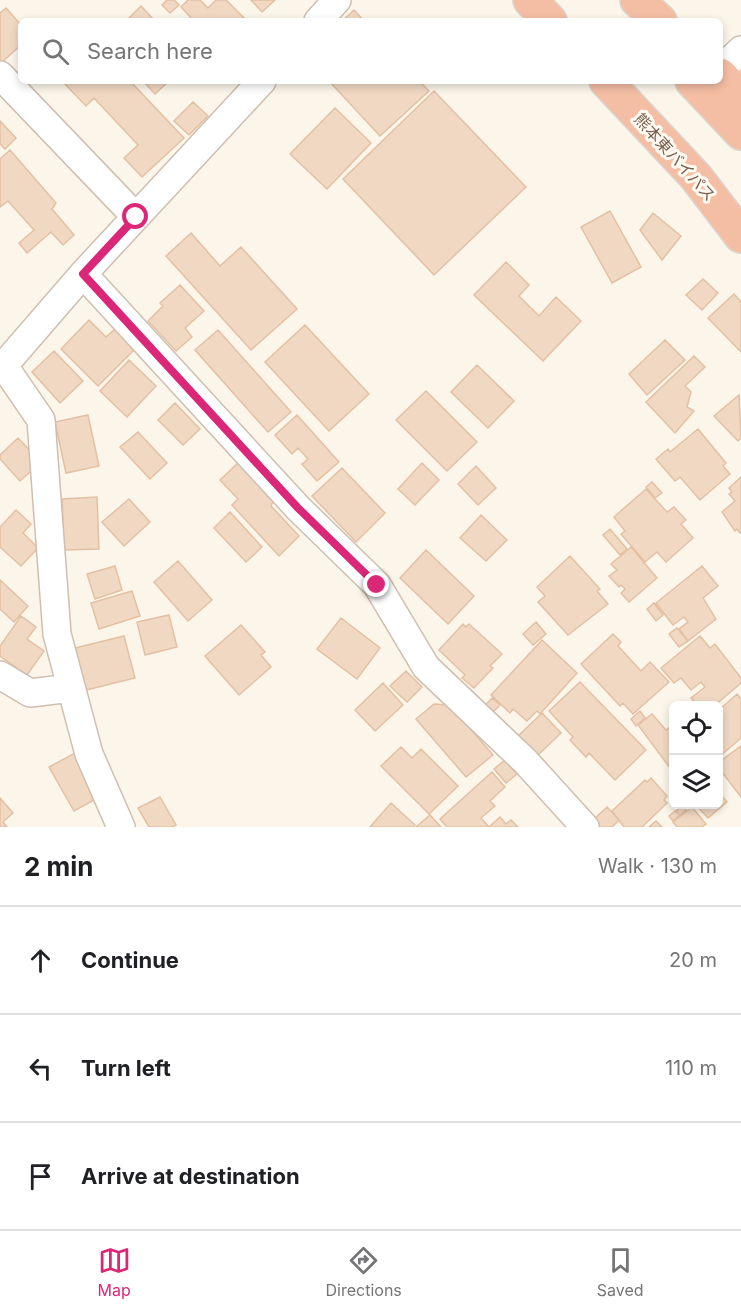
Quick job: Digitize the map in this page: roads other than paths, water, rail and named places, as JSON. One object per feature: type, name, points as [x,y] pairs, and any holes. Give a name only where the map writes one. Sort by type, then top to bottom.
[{"type":"highway","points":[[530,0],[547,18]]},
{"type":"highway","points":[[620,0],[635,18]]},
{"type":"highway","points":[[637,0],[657,18]]},
{"type":"highway","points":[[723,78],[741,97]]},
{"type":"highway","name":"熊本東バイパス","points":[[609,84],[696,177],[741,236]]},
{"type":"highway","points":[[695,84],[741,133]]},
{"type":"highway","points":[[696,177],[741,216]]},
{"type":"street","points":[[321,18],[337,0]]},
{"type":"street","points":[[723,67],[741,50]]},
{"type":"street","points":[[0,75],[136,217]]},
{"type":"street","points":[[121,827],[89,754],[57,634],[41,420],[2,368],[83,274],[259,84]]},
{"type":"street","points":[[83,274],[298,508],[377,585],[426,667],[525,761],[585,827]]},
{"type":"street","points":[[0,675],[30,693],[71,688]]}]
